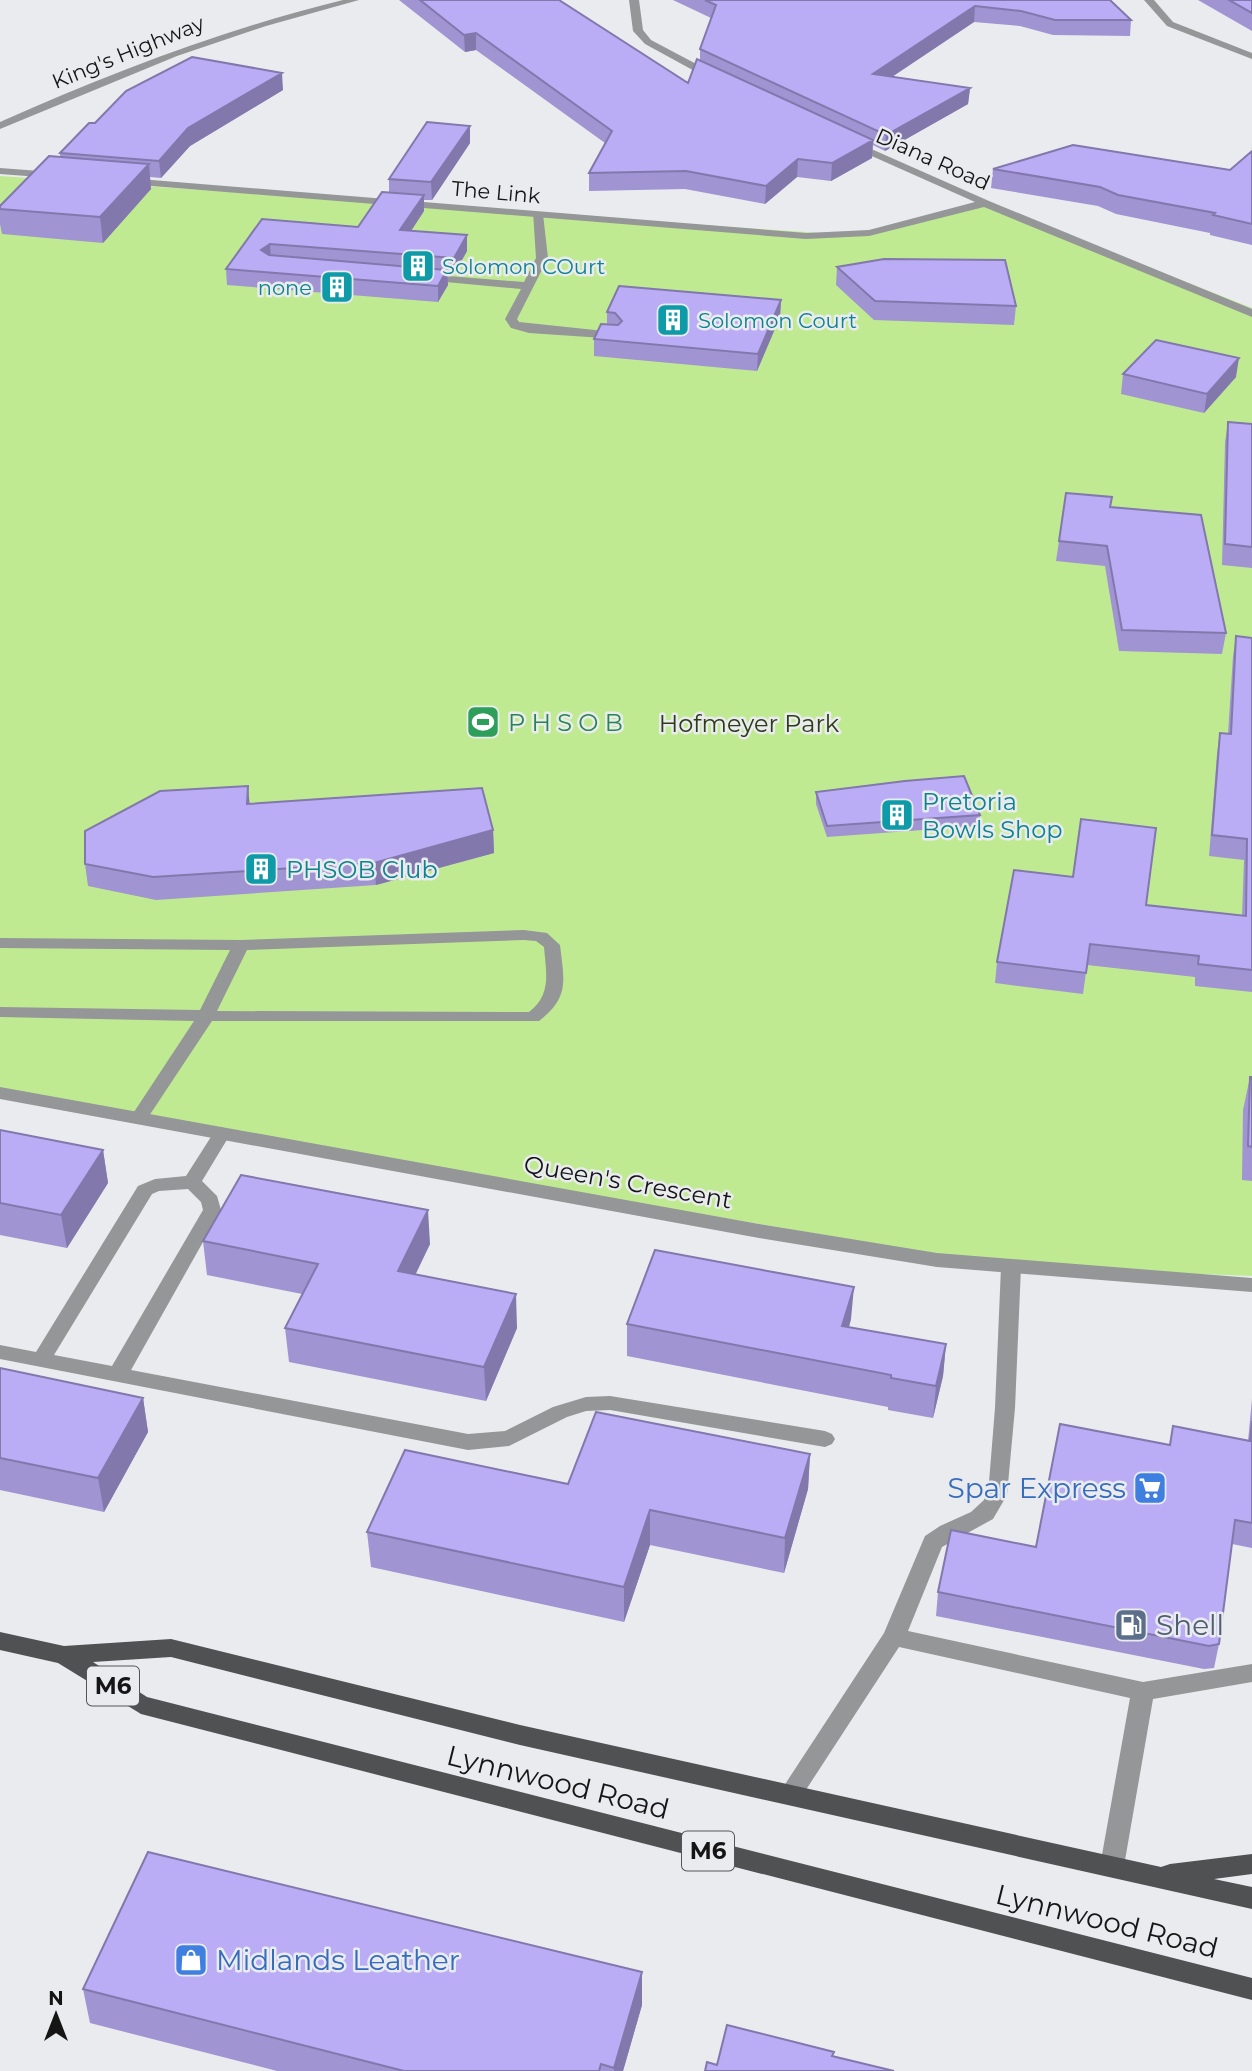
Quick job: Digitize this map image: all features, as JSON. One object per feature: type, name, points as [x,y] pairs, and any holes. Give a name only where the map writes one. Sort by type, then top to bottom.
[{"type":"main road","name":"Lynnwood Road","points":[[0,1640],[65,1655],[171,1648],[520,1735],[1252,1898]]},
{"type":"main road","name":"Lynnwood Road","points":[[65,1655],[141,1705],[1252,1989]]},
{"type":"main road","points":[[1156,1875],[1252,1864]]},
{"type":"street","name":"King's Highway","points":[[0,126],[121,73],[212,39],[293,14],[354,0]]},
{"type":"street","points":[[634,0],[638,31],[648,42],[661,52],[726,83]]},
{"type":"street","points":[[1149,0],[1170,24],[1252,56]]},
{"type":"street","name":"Diana Road","points":[[841,138],[985,203],[1252,313]]},
{"type":"street","points":[[0,171],[69,177]]},
{"type":"street","name":"The Link","points":[[110,180],[829,236],[897,228],[985,203]]},
{"type":"street","points":[[537,214],[542,258],[511,319],[514,325],[529,330],[614,336]]},
{"type":"street","points":[[406,276],[528,286]]},
{"type":"street","points":[[0,943],[241,945],[541,937],[552,945],[555,992],[550,1006],[533,1017],[205,1018],[137,1014],[30,1016],[0,1012]]},
{"type":"street","points":[[139,1118],[205,1018],[241,945]]},
{"type":"street","name":"Queen's Crescent","points":[[0,1093],[759,1231],[937,1260],[1011,1268],[1252,1285]]},
{"type":"street","points":[[192,1182],[222,1133]]},
{"type":"street","points":[[40,1361],[145,1190],[170,1182],[192,1182],[209,1200],[212,1210],[117,1376]]},
{"type":"street","points":[[790,1795],[894,1637],[933,1542],[944,1532],[979,1518],[992,1506],[998,1490],[1008,1391],[1011,1268]]},
{"type":"street","points":[[0,1352],[468,1441],[509,1438],[560,1412],[586,1404],[610,1404],[825,1439]]},
{"type":"street","points":[[894,1637],[1143,1691],[1252,1673]]},
{"type":"street","points":[[1112,1866],[1143,1691]]},
{"type":"green space","name":"Hofmeyer Park","points":[[0,176],[848,235],[985,203],[1252,308],[1252,1276],[1011,1267],[0,1094]]},
{"type":"building","points":[[420,0],[559,0],[688,83],[697,59],[873,140],[832,163],[798,159],[766,186],[686,171],[589,173],[612,131],[476,33],[464,35]]},
{"type":"building","points":[[705,0],[1110,0],[1131,20],[1055,20],[1021,11],[975,6],[873,74],[970,88],[886,135],[700,49],[716,5]]},
{"type":"building","points":[[1229,0],[1252,0],[1252,13]]},
{"type":"building","points":[[192,57],[282,73],[188,128],[159,161],[60,153],[126,91]]},
{"type":"building","points":[[427,122],[470,126],[431,182],[389,179]]},
{"type":"building","points":[[1073,145],[1230,170],[1252,151],[1252,224],[1213,215],[1215,213],[1118,195],[1100,187],[993,169]]},
{"type":"building","points":[[49,156],[149,164],[100,217],[0,209]]},
{"type":"building","points":[[382,192],[424,195],[400,230],[467,235],[454,258],[270,244],[261,250],[269,255],[447,270],[438,286],[226,269],[262,219],[358,227]]},
{"type":"building","points":[[884,259],[1005,260],[1016,306],[875,301],[837,267]]},
{"type":"building","points":[[619,286],[781,300],[758,354],[594,339],[601,324],[618,325],[622,321],[615,313],[607,312]]},
{"type":"building","points":[[1156,340],[1239,358],[1207,394],[1123,374]]},
{"type":"building","points":[[1228,422],[1252,424],[1252,547],[1225,544]]},
{"type":"building","points":[[1066,493],[1112,497],[1110,507],[1201,515],[1226,633],[1122,630],[1107,546],[1059,541]]},
{"type":"building","points":[[1236,636],[1252,638],[1252,970],[1198,964],[1199,956],[1090,944],[1086,973],[997,962],[1014,870],[1073,877],[1081,819],[1156,828],[1146,905],[1246,916],[1247,839],[1212,835],[1220,733],[1231,734]]},
{"type":"building","name":"Pretoria Bowls Shop","points":[[964,776],[980,815],[827,826],[816,792],[905,781]]},
{"type":"building","name":"PHSOB Club","points":[[248,786],[247,804],[482,788],[493,830],[374,863],[153,877],[85,864],[85,831],[160,791]]},
{"type":"building","points":[[1252,1077],[1252,1147],[1248,1146]]},
{"type":"building","points":[[0,1130],[103,1150],[61,1215],[0,1203]]},
{"type":"building","points":[[241,1175],[428,1210],[398,1271],[516,1294],[484,1367],[285,1328],[318,1264],[203,1241]]},
{"type":"building","points":[[655,1250],[854,1287],[842,1326],[946,1344],[936,1386],[627,1324]]},
{"type":"building","points":[[0,1368],[143,1398],[98,1478],[0,1458]]},
{"type":"building","points":[[596,1412],[810,1454],[785,1538],[650,1510],[624,1587],[367,1532],[405,1450],[568,1484]]},
{"type":"building","points":[[1252,1421],[1252,1523],[1235,1520],[1219,1644],[1209,1646],[938,1592],[951,1530],[1036,1547],[1060,1424],[1170,1445],[1173,1426],[1250,1441]]},
{"type":"building","points":[[148,1852],[642,1972],[614,2068],[601,2064],[599,2071],[404,2071],[83,1989]]},
{"type":"building","points":[[727,2025],[834,2052],[832,2056],[894,2071],[705,2071],[707,2062],[717,2065]]},
{"type":"place","name":"Solomon COurt","points":[[418,266]]},
{"type":"place","name":"none","points":[[337,287]]},
{"type":"place","name":"Solomon Court","points":[[673,320]]},
{"type":"place","name":"P H S O B","points":[[483,722]]},
{"type":"place","name":"Pretoria Bowls Shop","points":[[897,815]]},
{"type":"place","name":"PHSOB Club","points":[[261,869]]},
{"type":"place","name":"Spar Express","points":[[1150,1488]]},
{"type":"place","name":"Shell","points":[[1131,1625]]},
{"type":"place","name":"Midlands Leather","points":[[191,1960]]}]
